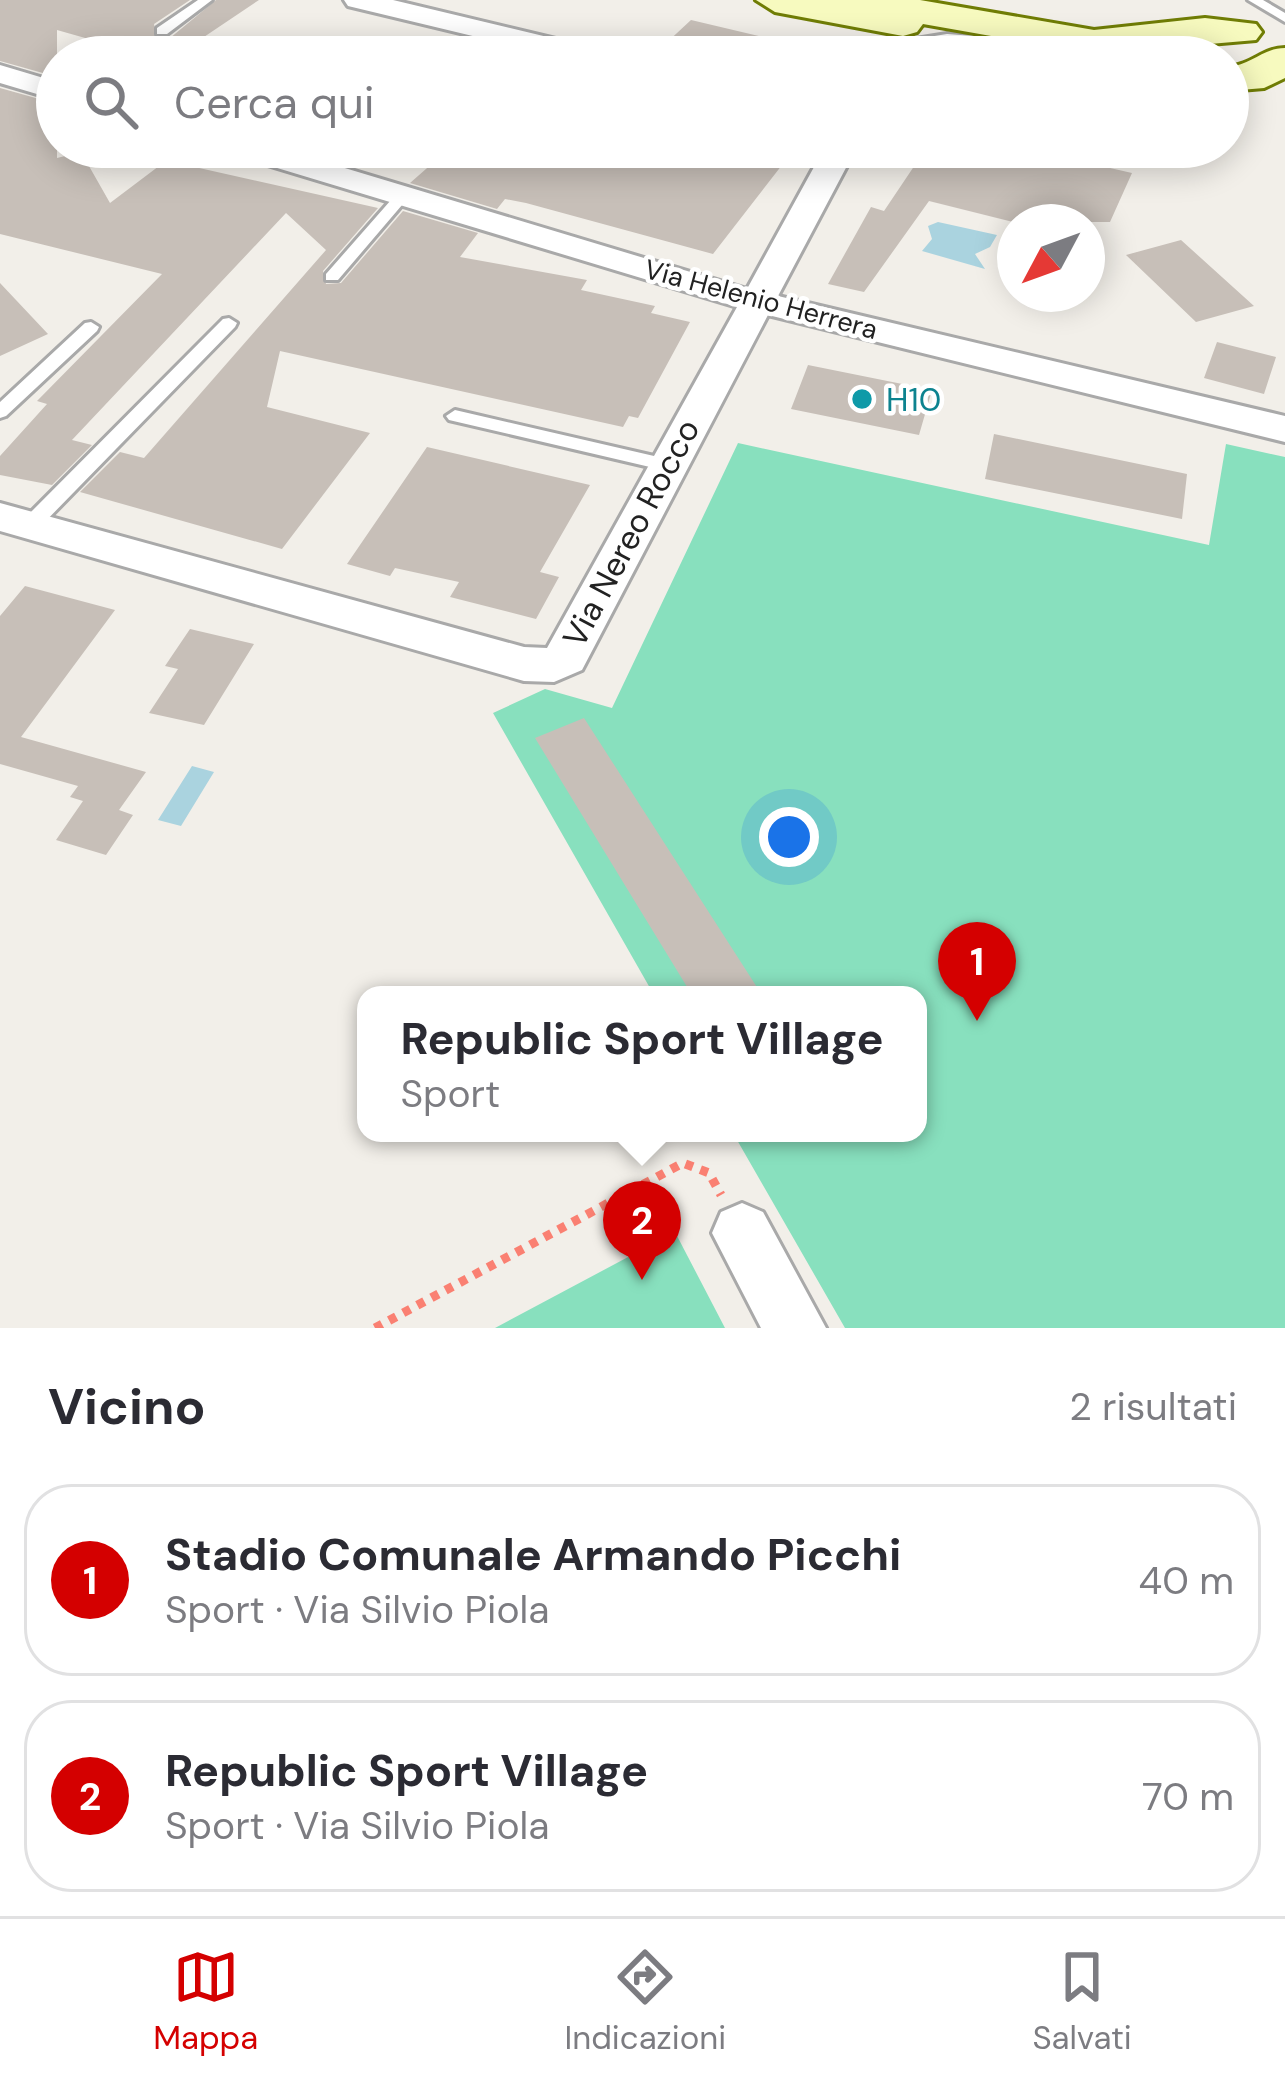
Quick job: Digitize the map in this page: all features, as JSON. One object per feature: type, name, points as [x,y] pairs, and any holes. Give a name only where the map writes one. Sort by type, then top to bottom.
[{"type":"main road","points":[[775,0],[975,36]]},
{"type":"main road","points":[[862,0],[1058,36]]},
{"type":"main road","points":[[1121,36],[1175,25],[1216,28],[1248,16],[1284,58],[1249,72]]},
{"type":"street","points":[[358,0],[508,36]]},
{"type":"street","points":[[765,0],[880,36]]},
{"type":"street","points":[[0,74],[36,85]]},
{"type":"street","name":"Via Helenio Herrera","points":[[313,168],[758,302],[1285,429]]},
{"type":"street","name":"Via Nereo Rocco","points":[[15,522],[524,664],[554,665],[566,658],[831,168]]},
{"type":"street","points":[[742,1233],[795,1328]]},
{"type":"lane","points":[[162,31],[206,0]]},
{"type":"lane","points":[[332,277],[404,195]]},
{"type":"lane","points":[[15,522],[229,322]]},
{"type":"lane","points":[[0,412],[91,327]]},
{"type":"lane","points":[[454,416],[667,465]]},
{"type":"path","points":[[375,1328],[683,1162],[709,1173],[742,1233]]},
{"type":"green space","points":[[738,443],[1209,545],[1226,444],[1285,457],[1285,1328],[845,1328],[738,1142],[927,1142],[927,986],[649,986],[493,713],[545,689],[612,708]]},
{"type":"green space","points":[[675,1232],[725,1328],[495,1328]]},
{"type":"water","points":[[938,222],[997,235],[990,247],[975,254],[985,269],[922,251],[932,239],[928,226]]},
{"type":"water","points":[[192,766],[214,772],[181,826],[158,820]]},
{"type":"building","points":[[0,0],[190,0],[154,24],[157,36],[78,36],[57,30],[57,36],[36,36],[36,71],[0,61]]},
{"type":"building","points":[[216,0],[259,0],[205,36],[172,36]]},
{"type":"building","points":[[691,20],[758,36],[674,36]]},
{"type":"building","points":[[0,88],[36,98],[36,168],[90,168],[110,203],[156,168],[199,168],[378,208],[323,271],[326,284],[341,283],[403,211],[478,233],[460,257],[587,280],[581,290],[655,306],[651,313],[690,322],[638,418],[629,416],[623,427],[280,351],[267,407],[370,433],[282,549],[80,492],[120,452],[144,458],[326,250],[286,213],[72,440],[92,445],[52,485],[0,475],[0,456],[47,404],[37,401],[162,274],[0,234]]},
{"type":"building","points":[[427,168],[780,168],[713,254],[526,203],[505,199],[497,209],[410,183]]},
{"type":"building","points":[[913,168],[1110,168],[1132,173],[1110,222],[1105,222],[1105,204],[997,204],[997,218],[929,201],[864,292],[828,284],[871,207],[884,211]]},
{"type":"building","points":[[1181,240],[1254,306],[1196,322],[1126,255]]},
{"type":"building","points":[[0,283],[48,334],[0,356]]},
{"type":"building","points":[[1217,342],[1276,357],[1264,394],[1204,378]]},
{"type":"building","name":"H10","points":[[808,365],[932,390],[919,435],[791,409]]},
{"type":"building","points":[[994,434],[1187,474],[1182,519],[985,479]]},
{"type":"building","points":[[427,447],[590,485],[540,572],[559,577],[536,619],[450,597],[459,582],[395,568],[390,576],[347,564]]},
{"type":"building","points":[[25,586],[115,610],[21,737],[146,772],[119,810],[133,815],[106,855],[56,840],[83,801],[70,797],[78,786],[0,764],[0,616]]},
{"type":"building","points":[[190,629],[254,644],[204,725],[149,713],[178,669],[165,666]]},
{"type":"building","points":[[584,718],[756,986],[687,986],[535,738]]},
{"type":"place","name":"H10","points":[[862,399]]},
{"type":"place","name":"Stadio Comunale Armando Picchi","points":[[977,1021]]},
{"type":"place","name":"Republic Sport Village","points":[[642,1280]]}]
